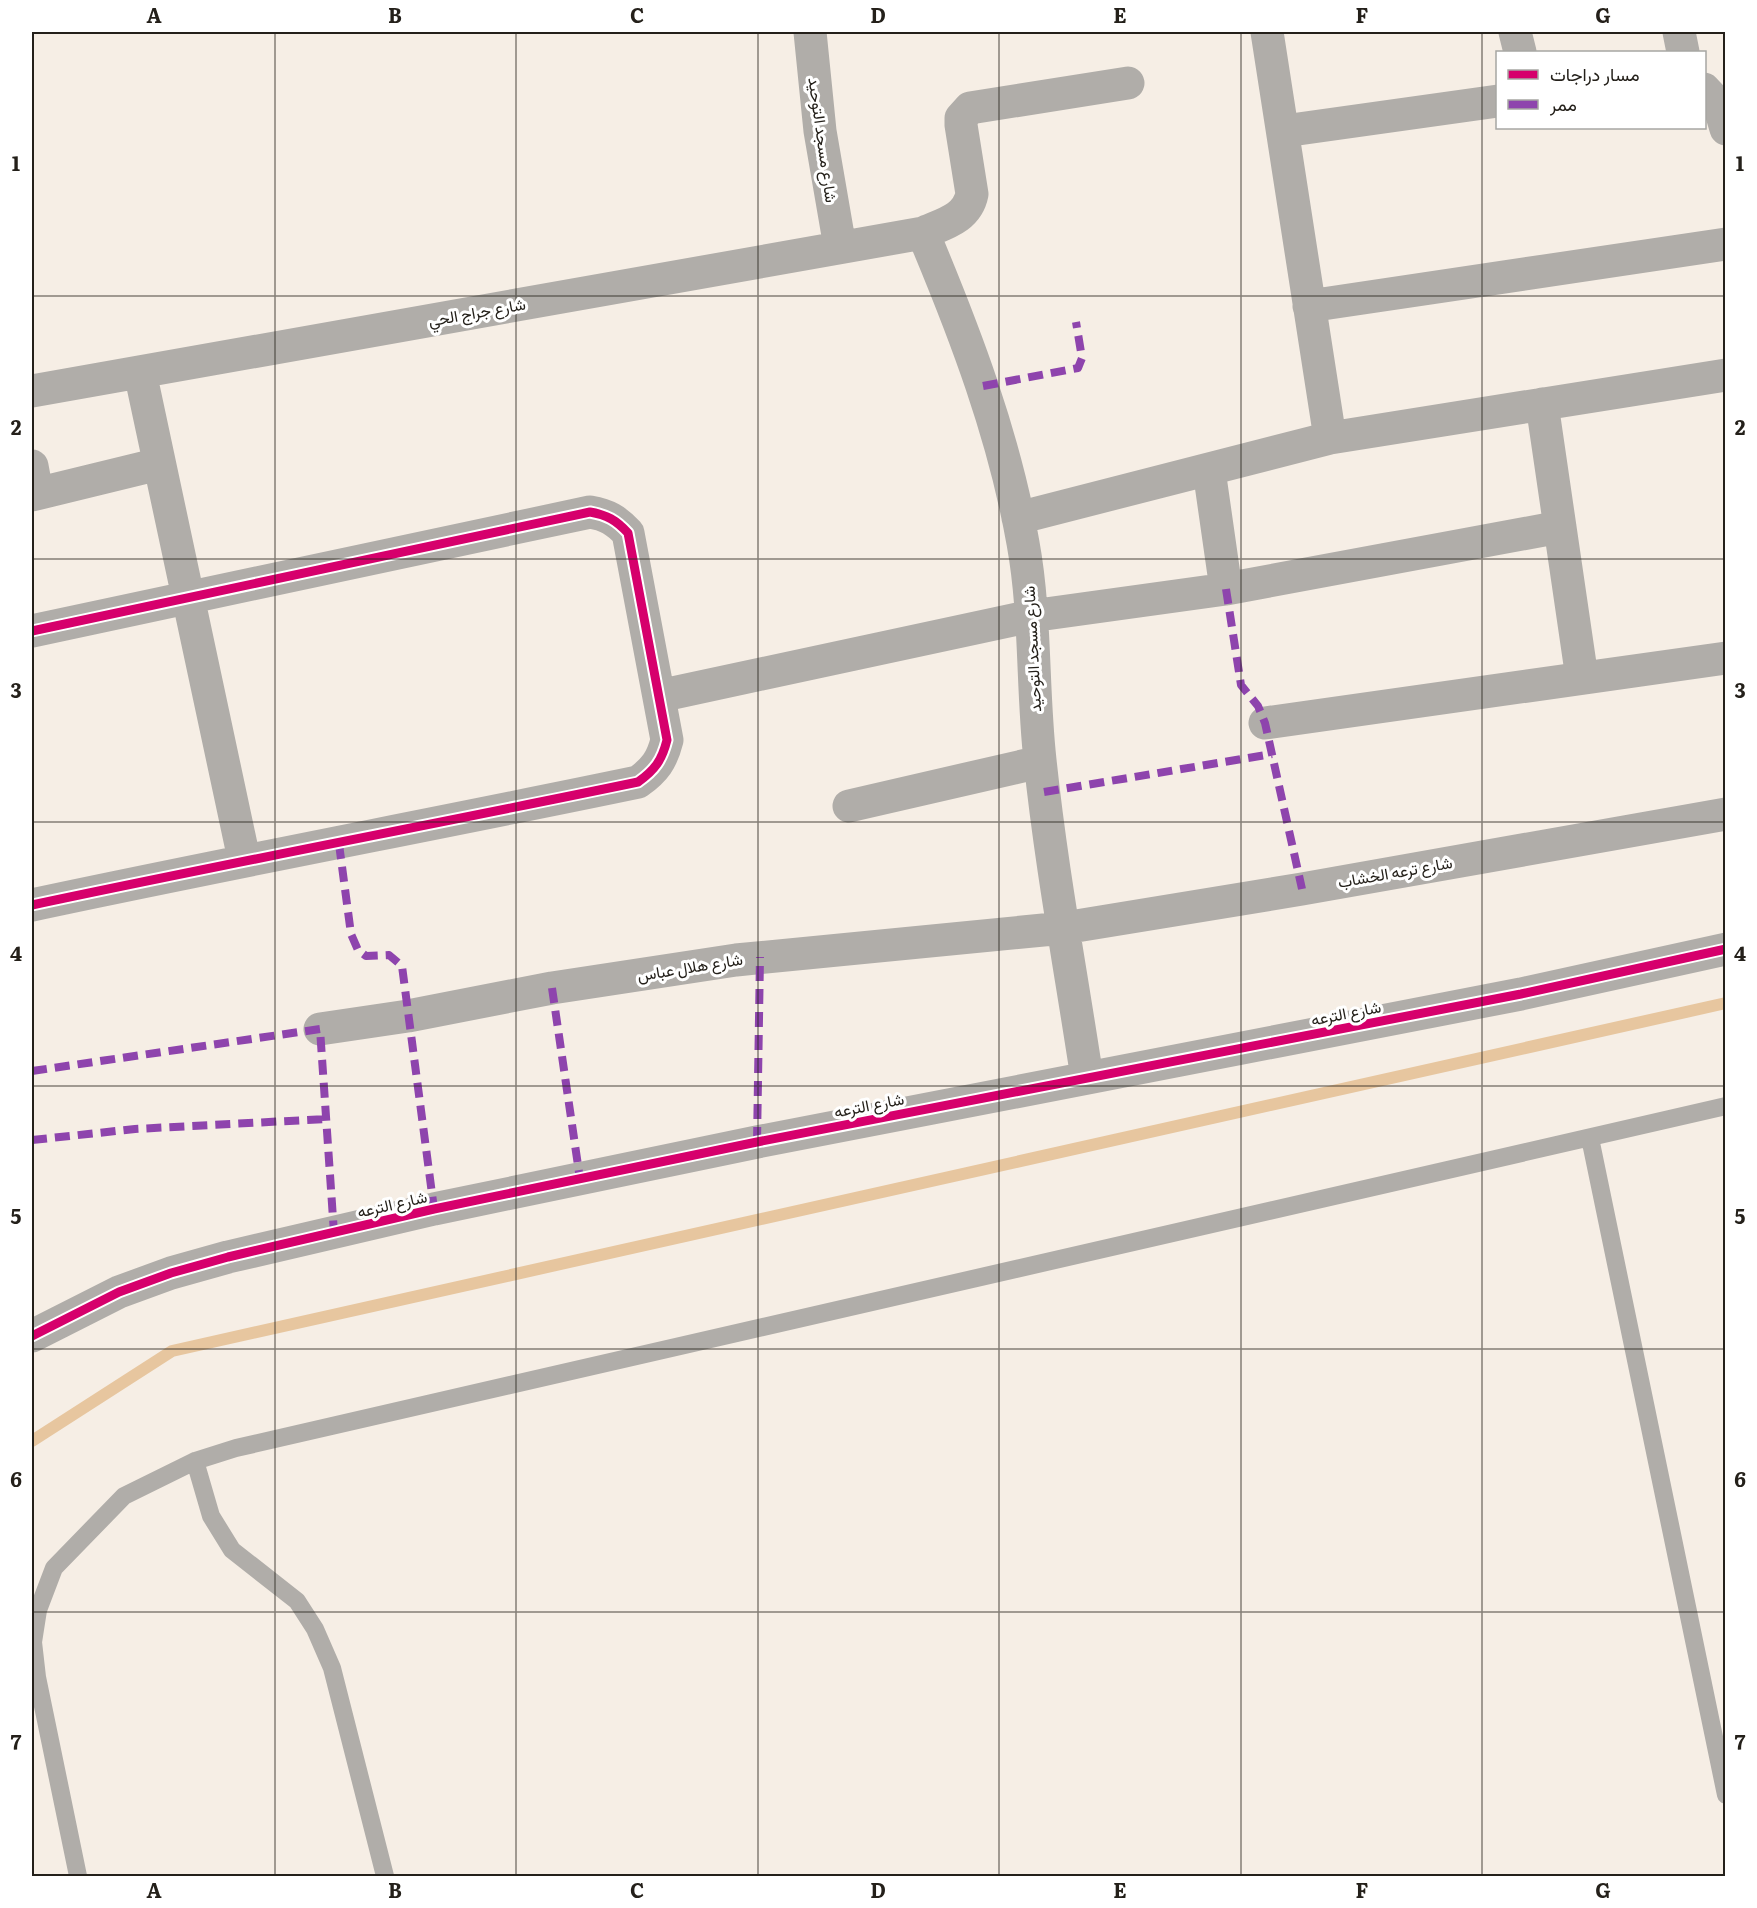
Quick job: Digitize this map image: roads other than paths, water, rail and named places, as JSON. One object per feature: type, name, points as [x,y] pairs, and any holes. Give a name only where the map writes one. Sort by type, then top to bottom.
[{"type":"street","name":"شارع مسجد التوحيد","points":[[810,32],[820,131],[840,247]]},
{"type":"street","points":[[1267,32],[1330,438]]},
{"type":"street","points":[[1515,32],[1520,51]]},
{"type":"street","points":[[1679,32],[1683,51]]},
{"type":"street","name":"شارع جراج الحي","points":[[32,391],[922,233],[963,214],[970,205],[972,194],[961,118],[970,108],[1128,83]]},
{"type":"street","points":[[1706,91],[1719,105],[1725,129]]},
{"type":"street","points":[[1284,131],[1496,101]]},
{"type":"street","name":"شارع مسجد التوحيد","points":[[922,233],[983,386],[1018,518],[1031,616],[1033,689],[1040,762],[1087,1078]]},
{"type":"street","points":[[1309,306],[1725,244]]},
{"type":"street","points":[[140,372],[244,860]]},
{"type":"street","points":[[1018,518],[1330,438],[1725,375]]},
{"type":"street","points":[[1542,404],[1582,678]]},
{"type":"street","points":[[33,485],[159,464]]},
{"type":"street","points":[[1209,470],[1226,589]]},
{"type":"street","points":[[32,631],[573,514],[590,512],[604,514],[618,522],[628,533],[667,740],[653,772],[638,782],[339,844],[244,860],[32,905]]},
{"type":"street","points":[[659,696],[1031,616],[1226,589],[1560,527]]},
{"type":"street","points":[[1265,723],[1725,658]]},
{"type":"street","points":[[849,807],[1040,762]]},
{"type":"street","name":"شارع ترعه الخشاب","points":[[1064,928],[1290,891],[1725,814]]},
{"type":"street","name":"شارع هلال عباس","points":[[320,1029],[408,1016],[552,988],[736,960],[1064,928]]},
{"type":"street","name":"شارع الترعه","points":[[32,1336],[118,1292],[228,1257],[434,1209],[746,1144],[1509,996],[1725,949]]},
{"type":"lane","points":[[78,1876],[37,1677],[33,1642],[38,1610],[54,1568],[99,1519],[124,1496],[195,1461],[259,1442],[1725,1107]]},
{"type":"lane","points":[[1590,1137],[1725,1795]]},
{"type":"lane","points":[[195,1461],[211,1516],[232,1550],[297,1602],[315,1629],[332,1668],[386,1876]]},
{"type":"waterway","points":[[32,1441],[172,1351],[1726,1003]]}]
